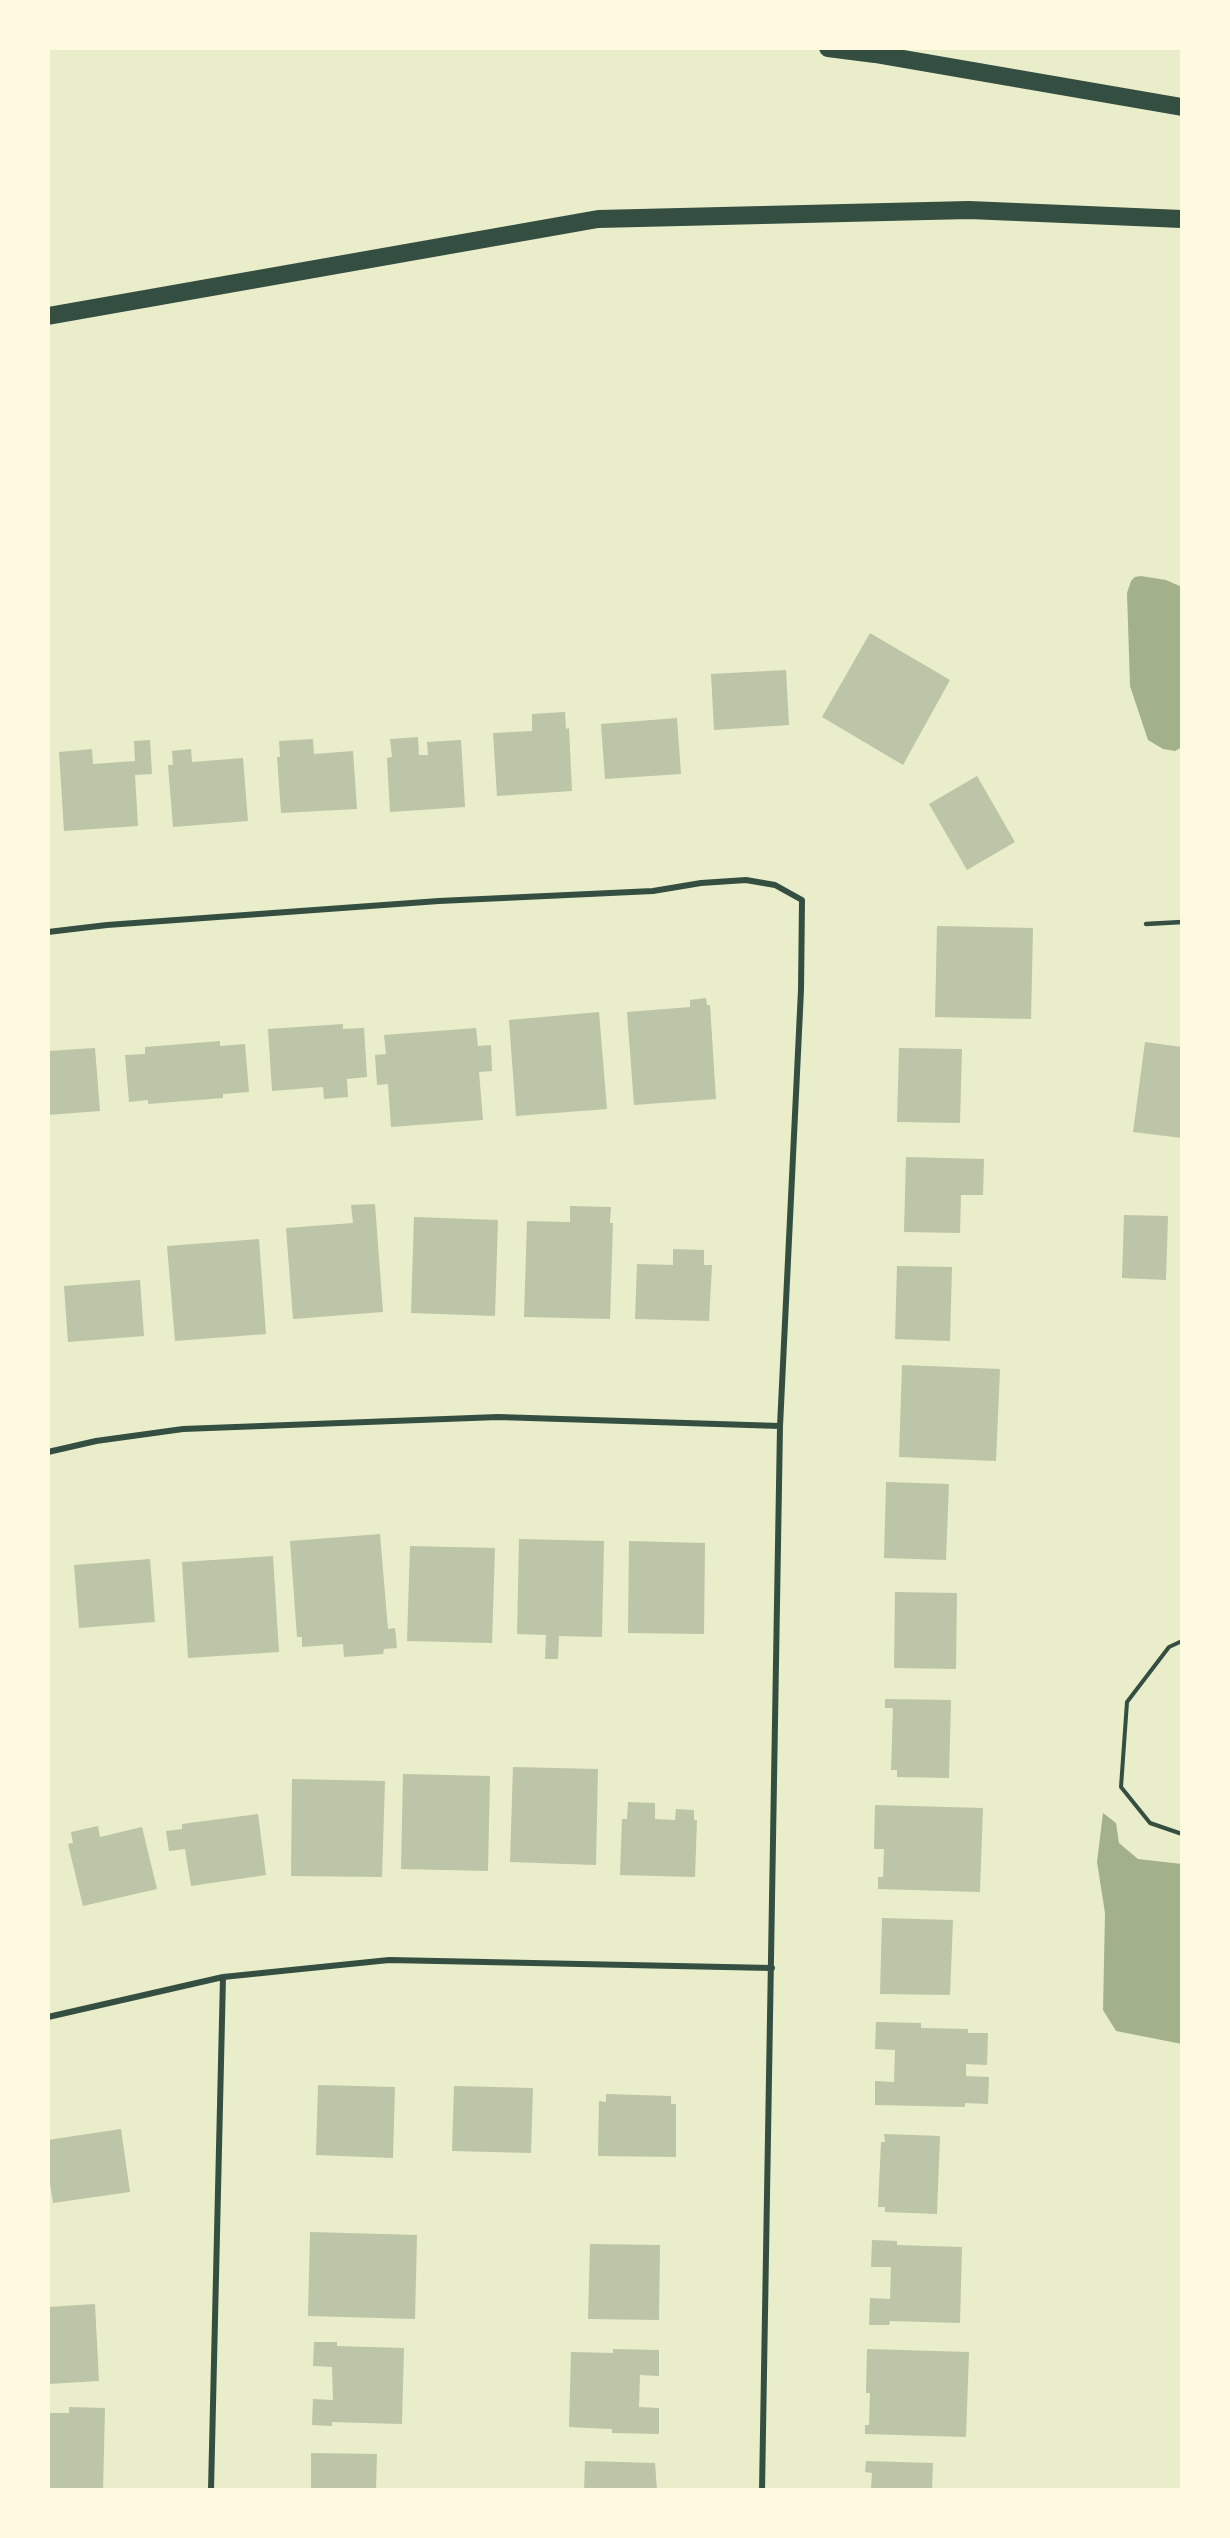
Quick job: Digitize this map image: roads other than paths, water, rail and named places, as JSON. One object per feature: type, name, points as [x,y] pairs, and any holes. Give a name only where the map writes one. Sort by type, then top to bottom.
[{"type":"highway","points":[[828,48],[875,54],[1182,107]]},
{"type":"highway","points":[[48,316],[598,219],[969,210],[1182,219]]},
{"type":"street","points":[[48,932],[107,925],[428,902],[653,891],[700,883],[746,880],[776,885],[802,900],[801,1001],[780,1426],[762,2490]]},
{"type":"street","points":[[48,1452],[96,1441],[183,1429],[474,1418],[643,1420],[780,1426]]},
{"type":"street","points":[[48,2017],[223,1977],[389,1960],[772,1968]]},
{"type":"street","points":[[211,2490],[223,1977]]},
{"type":"lane","points":[[1146,924],[1182,922]]}]
